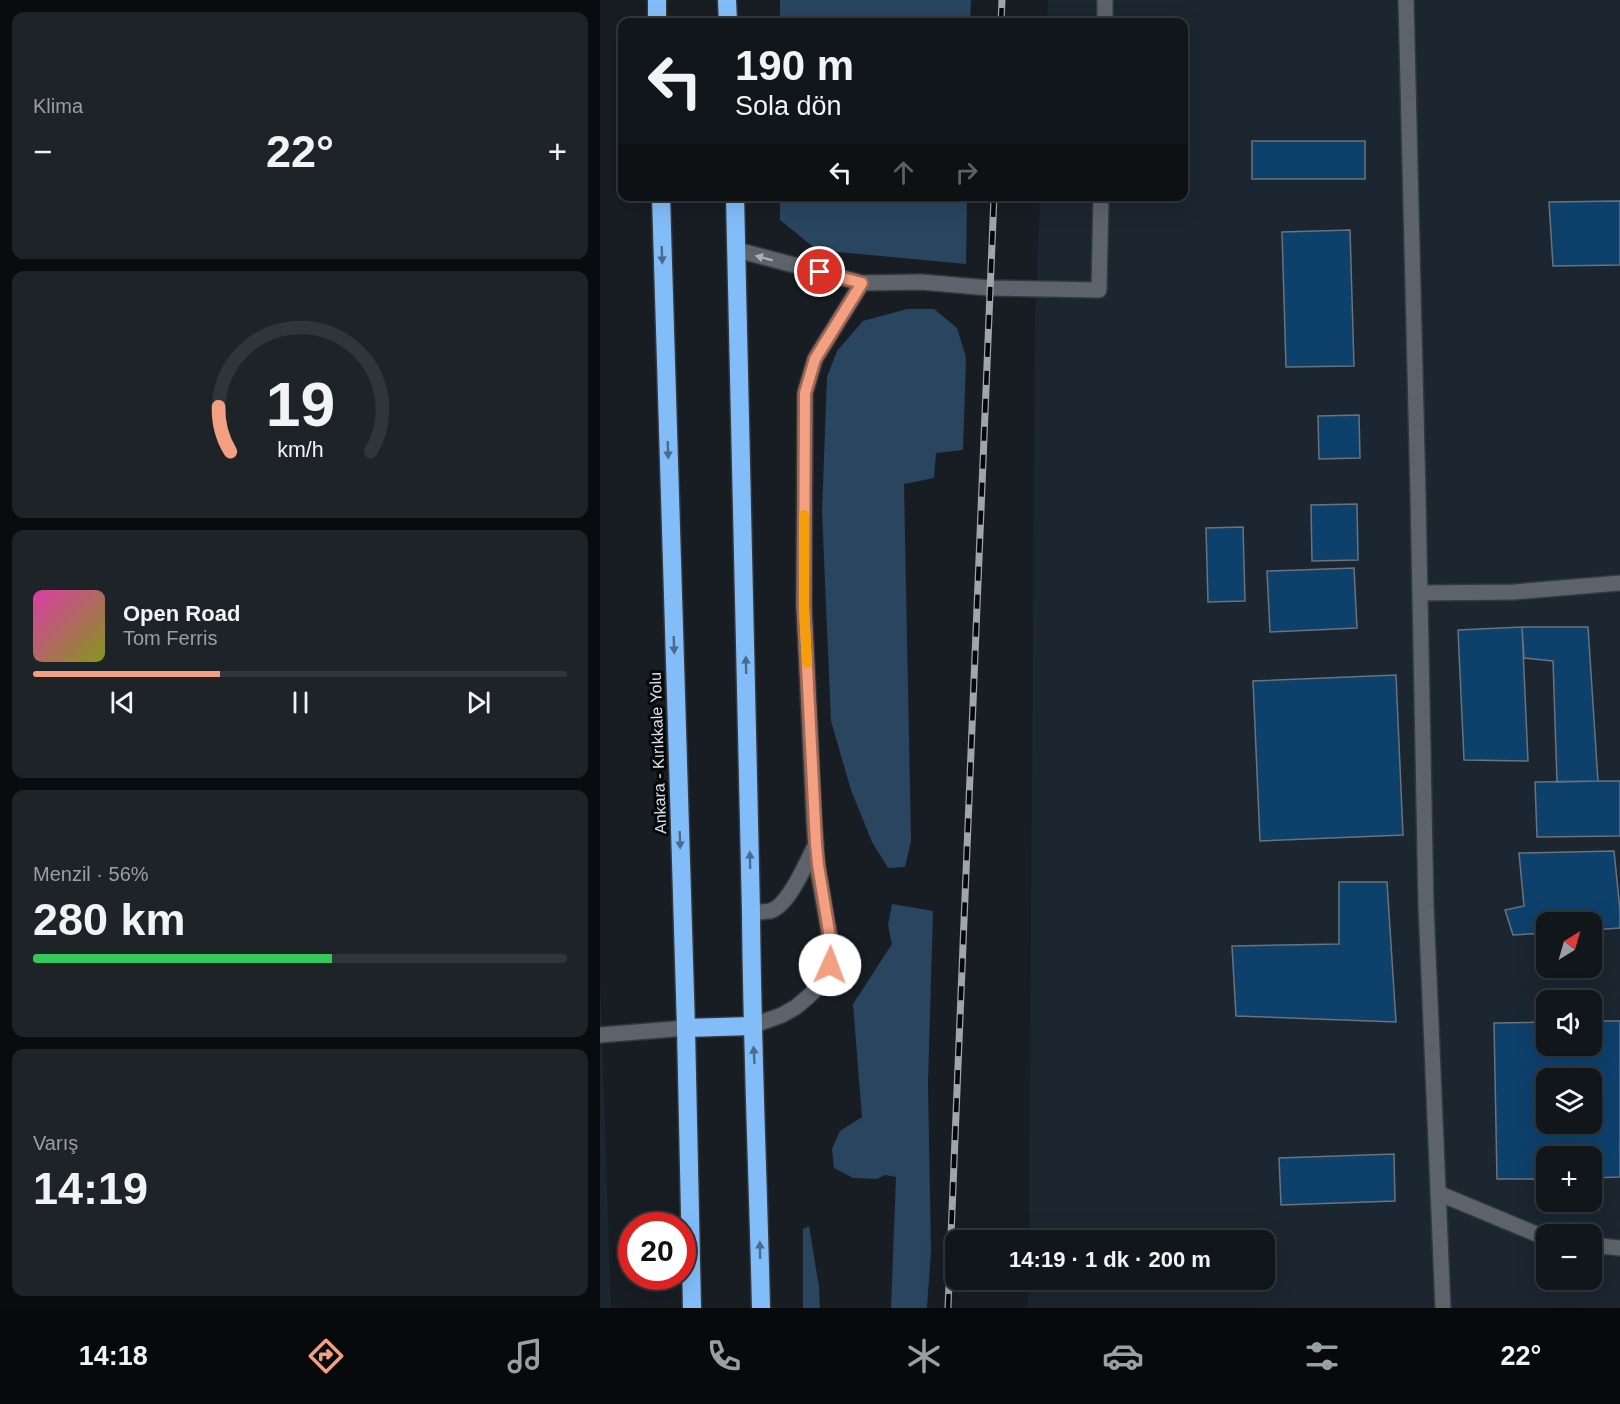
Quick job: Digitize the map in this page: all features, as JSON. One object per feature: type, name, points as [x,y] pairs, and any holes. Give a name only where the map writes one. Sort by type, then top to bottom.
[{"type":"highway","points":[[657,0],[657,18]]},
{"type":"highway","points":[[727,0],[728,18]]},
{"type":"highway","name":"Ankara - Kırıkkale Yolu","points":[[660,201],[686,1028],[692,1308]]},
{"type":"highway","points":[[735,201],[752,1026],[756,1087],[761,1308]]},
{"type":"highway","points":[[686,1028],[752,1026]]},
{"type":"street","points":[[1105,0],[1105,18]]},
{"type":"street","points":[[1406,0],[1426,906],[1443,1308]]},
{"type":"street","points":[[737,250],[862,283],[921,282],[990,288],[1099,290],[1101,201]]},
{"type":"street","points":[[752,1026],[782,1016],[796,1007],[819,986],[830,965],[832,950],[816,844],[804,607],[805,393],[815,359],[862,283]]},
{"type":"street","points":[[1420,593],[1514,592],[1620,583]]},
{"type":"street","points":[[751,912],[771,911],[781,905],[793,888],[816,844]]},
{"type":"street","points":[[601,1035],[686,1028]]},
{"type":"street","points":[[1438,1193],[1536,1234]]},
{"type":"street","points":[[1602,1246],[1620,1248]]},
{"type":"shaded area","points":[[780,0],[971,0],[970,18],[780,18]]},
{"type":"shaded area","points":[[1048,0],[1620,0],[1620,1308],[1028,1308],[1028,1290],[1275,1290],[1275,1230],[1029,1230],[1035,325],[1040,201],[1188,201],[1188,18],[1047,18]]},
{"type":"shaded area","points":[[780,201],[967,201],[966,264],[817,250],[780,220]]},
{"type":"shaded area","points":[[907,309],[934,309],[957,328],[966,357],[963,450],[936,453],[934,478],[904,484],[911,841],[905,867],[888,868],[872,842],[851,790],[831,721],[822,512],[827,377],[837,351],[863,321]]},
{"type":"shaded area","points":[[892,904],[933,911],[928,1084],[931,1251],[927,1308],[891,1308],[896,1177],[885,1175],[877,1179],[853,1178],[834,1168],[832,1149],[840,1131],[862,1117],[853,1004],[892,944],[888,925]]},
{"type":"shaded area","points":[[600,980],[602,1035],[611,1308],[600,1308]]},
{"type":"shaded area","points":[[809,1226],[819,1287],[820,1308],[803,1308],[803,1229]]},
{"type":"building","points":[[1252,141],[1365,141],[1365,179],[1252,179]]},
{"type":"building","points":[[1620,201],[1620,265],[1553,266],[1549,202]]},
{"type":"building","points":[[1350,230],[1354,366],[1286,367],[1282,232]]},
{"type":"building","points":[[1359,415],[1360,458],[1319,459],[1318,416]]},
{"type":"building","points":[[1357,504],[1358,560],[1312,561],[1311,505]]},
{"type":"building","points":[[1243,527],[1245,601],[1208,602],[1206,528]]},
{"type":"building","points":[[1354,568],[1357,628],[1270,632],[1267,571]]},
{"type":"building","points":[[1522,627],[1528,761],[1464,760],[1458,630]]},
{"type":"building","points":[[1522,627],[1588,627],[1598,781],[1557,782],[1553,661],[1524,658]]},
{"type":"building","points":[[1396,675],[1403,835],[1260,841],[1253,681]]},
{"type":"building","points":[[1620,781],[1620,836],[1537,837],[1535,782]]},
{"type":"building","points":[[1614,851],[1620,928],[1602,929],[1602,912],[1536,912],[1536,934],[1513,935],[1505,910],[1524,906],[1519,853]]},
{"type":"building","points":[[1339,882],[1387,882],[1396,1022],[1236,1016],[1232,946],[1339,944]]},
{"type":"building","points":[[1602,1021],[1620,1021],[1620,1177],[1602,1178],[1602,1146],[1536,1146],[1536,1179],[1497,1179],[1494,1023],[1536,1022],[1536,1056],[1602,1056]]},
{"type":"building","points":[[1394,1154],[1395,1201],[1281,1205],[1279,1158]]},
{"type":"railway","points":[[1001,18],[1002,0]]},
{"type":"railway","points":[[948,1308],[994,201]]},
{"type":"slow traffic","points":[[804,515],[804,607],[807,663]]},
{"type":"route","points":[[820,272],[862,283],[815,359],[805,393],[804,607],[814,821],[818,865],[831,934],[830,965]]}]
